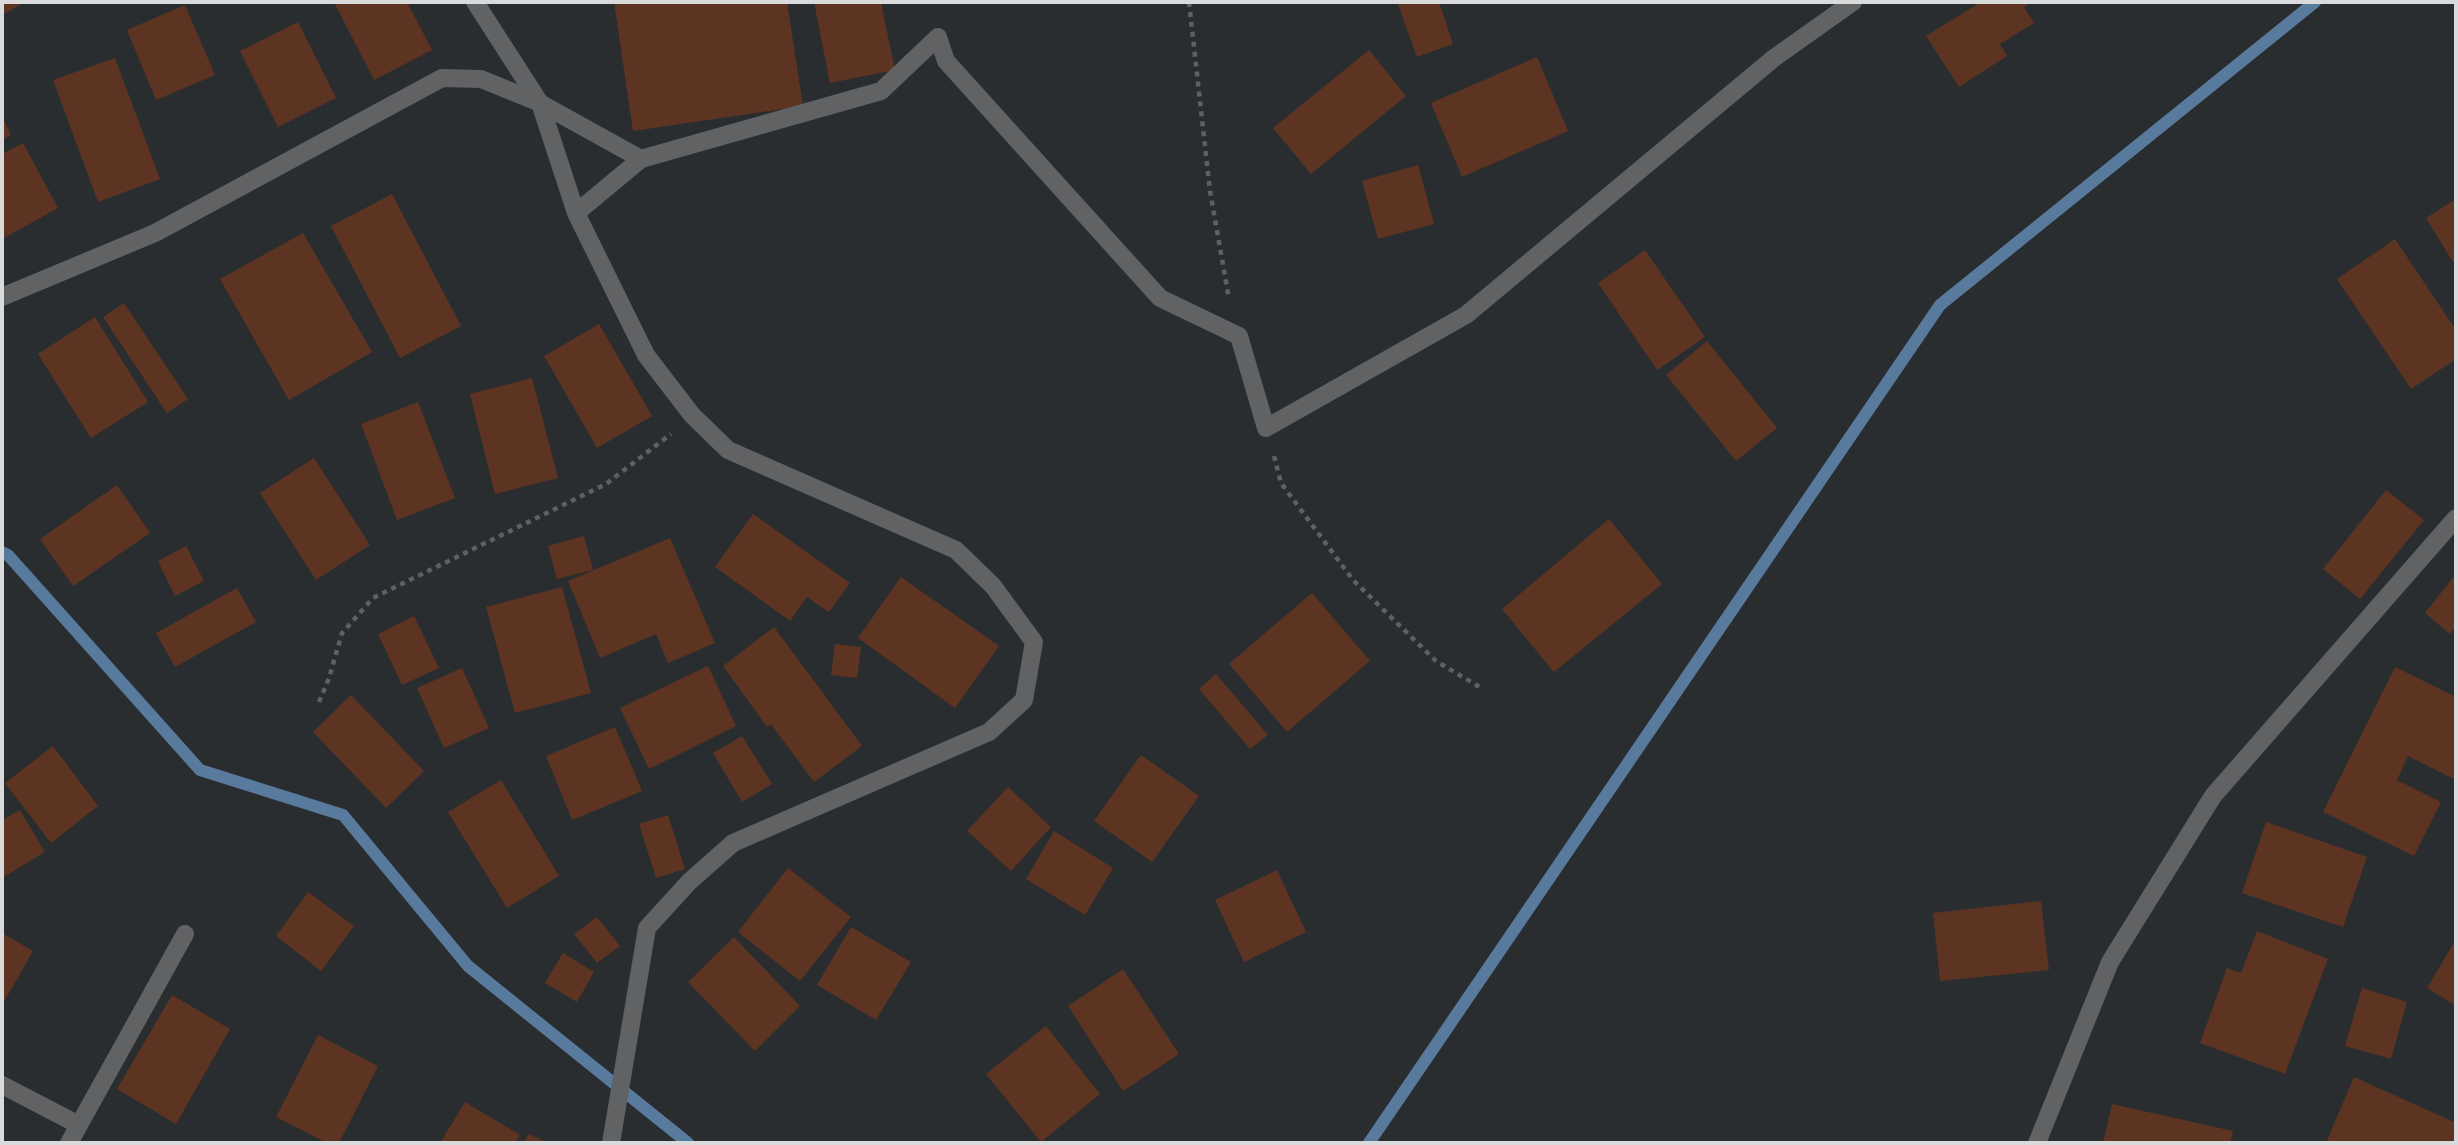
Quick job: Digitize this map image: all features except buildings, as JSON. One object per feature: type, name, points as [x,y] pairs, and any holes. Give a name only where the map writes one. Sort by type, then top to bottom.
[{"type":"street","points":[[475,2],[540,103],[576,213],[646,355],[692,415],[728,450],[956,550],[993,586],[1034,642],[1024,700],[989,732],[733,843],[689,883],[647,928],[611,1143]]},
{"type":"street","points":[[576,213],[641,159],[881,91],[938,37],[946,61],[1160,298],[1239,335],[1266,428],[1466,315],[1774,58],[1853,2]]},
{"type":"street","points":[[2,297],[155,233],[442,78],[481,79],[540,103],[641,159]]},
{"type":"street","points":[[2037,1143],[2110,962],[2213,796],[2456,518]]},
{"type":"street","points":[[69,1143],[77,1124],[185,934]]},
{"type":"street","points":[[2,1086],[77,1124]]},
{"type":"path","points":[[1189,2],[1210,191],[1226,288],[1239,335]]},
{"type":"path","points":[[319,702],[330,678],[342,633],[373,598],[606,484],[640,461],[692,415]]},
{"type":"path","points":[[1266,428],[1281,483],[1353,580],[1436,661],[1483,690]]},
{"type":"waterway","points":[[1369,1143],[1940,305],[2315,2]]},
{"type":"waterway","points":[[2,552],[8,555],[200,770],[343,815],[468,966],[688,1143]]}]
